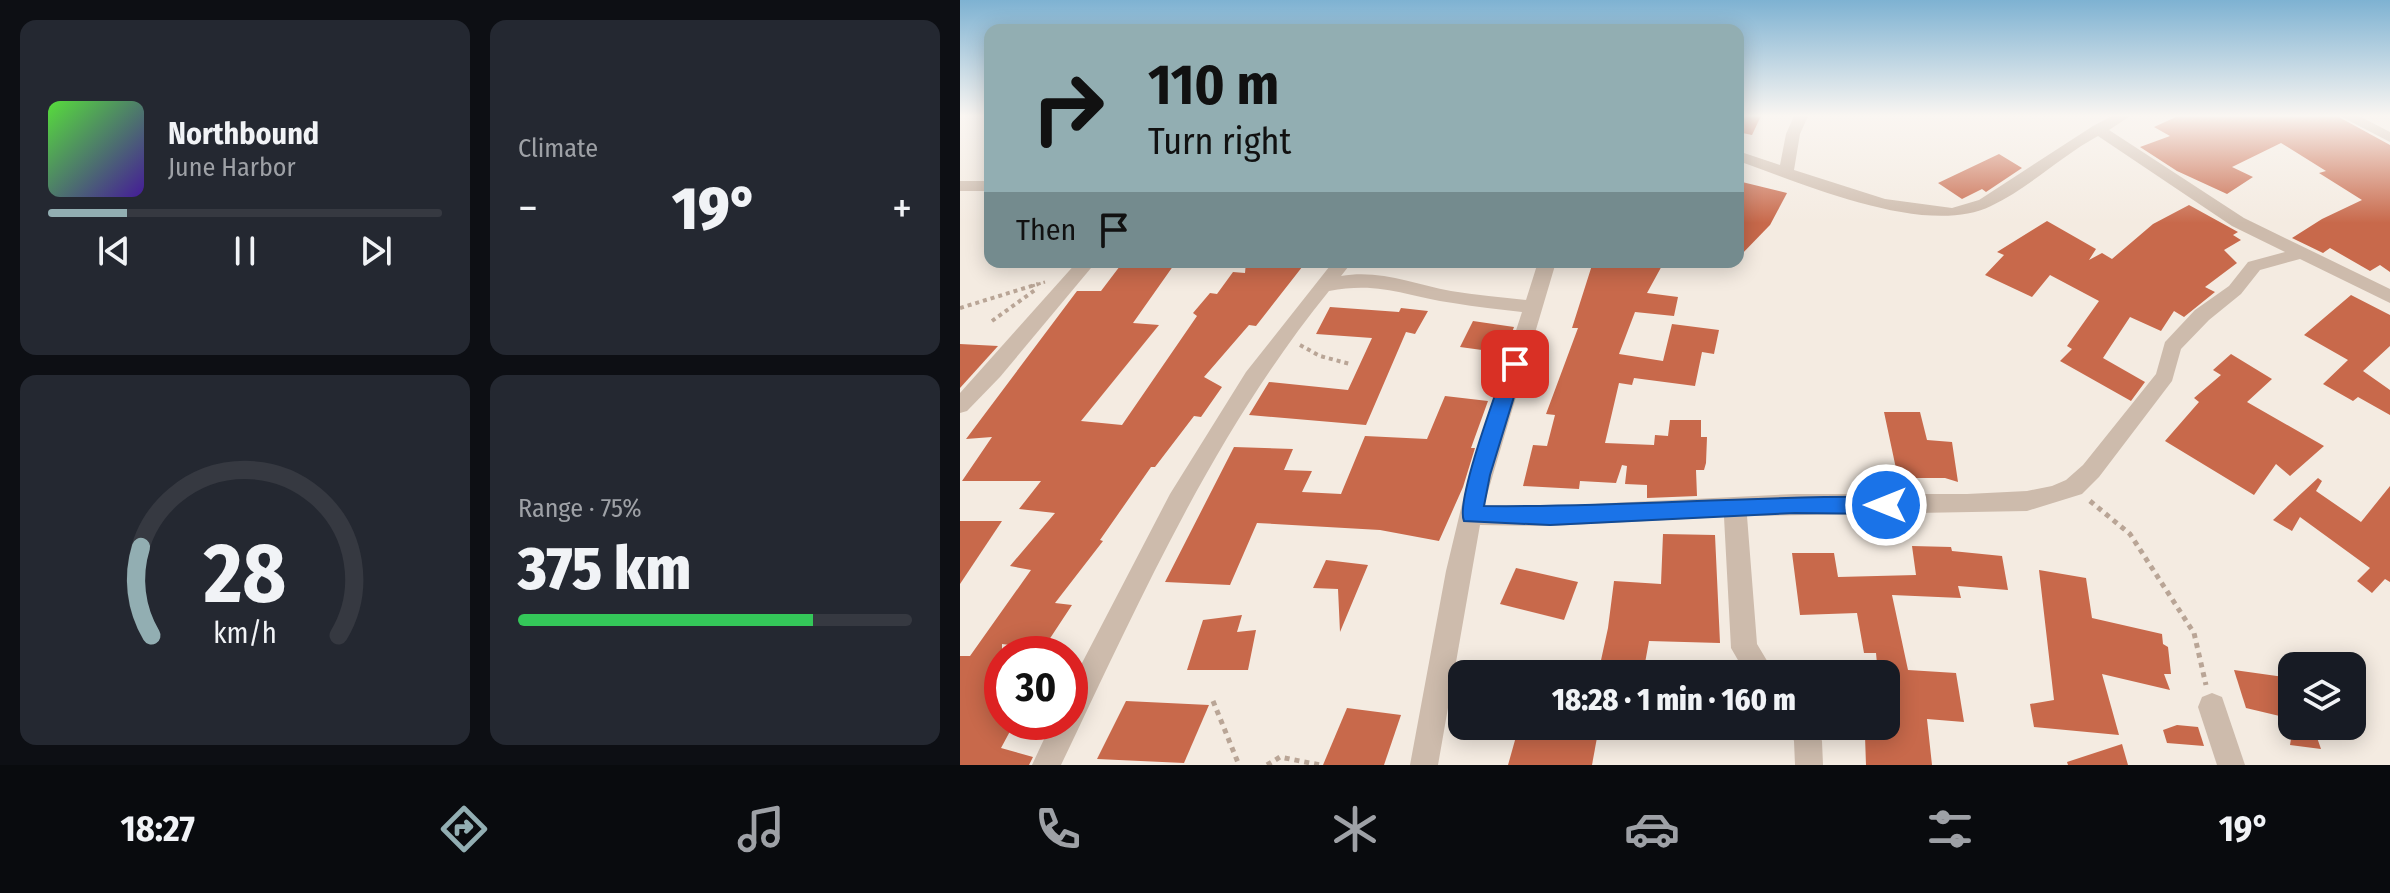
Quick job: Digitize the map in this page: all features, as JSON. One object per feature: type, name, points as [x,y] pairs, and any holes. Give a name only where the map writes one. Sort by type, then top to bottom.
[{"type":"street","points":[[1786,174],[1790,152]]},
{"type":"street","points":[[1744,158],[1883,204],[1909,210],[1953,213],[1985,203],[2064,152]]},
{"type":"street","points":[[2132,152],[2238,222],[2299,254],[2381,288],[2390,297]]},
{"type":"street","points":[[960,186],[984,186]]},
{"type":"street","points":[[1472,515],[1550,516],[1735,507],[2012,502],[2054,495],[2074,487],[2152,394],[2165,376],[2172,347],[2202,315],[2235,290],[2254,266],[2299,254]]},
{"type":"street","points":[[960,405],[982,386],[1081,268]]},
{"type":"street","points":[[1088,678],[1186,487],[1253,376],[1338,268]]},
{"type":"street","points":[[1424,765],[1458,571],[1480,475],[1545,268]]},
{"type":"street","points":[[1323,286],[1358,279],[1398,284],[1451,297],[1531,307]]},
{"type":"street","points":[[1735,507],[1744,648],[1752,660]]},
{"type":"street","points":[[2212,707],[2231,765]]},
{"type":"street","points":[[1046,765],[1058,740]]},
{"type":"street","points":[[1808,740],[1809,765]]},
{"type":"path","points":[[960,308],[973,301],[1051,280],[992,321]]},
{"type":"path","points":[[1295,321],[1294,337],[1303,347],[1350,364]]},
{"type":"path","points":[[2074,487],[2130,534],[2194,633],[2212,707]]},
{"type":"path","points":[[1213,701],[1239,765]]},
{"type":"path","points":[[1267,765],[1280,757],[1320,765]]},
{"type":"building","points":[[2147,152],[2263,152],[2232,167],[2253,177],[2227,194],[2177,171]]},
{"type":"building","points":[[2295,152],[2390,152],[2390,272],[2380,265],[2370,271],[2330,248],[2323,253],[2292,238],[2362,200],[2319,173],[2326,171]]},
{"type":"building","points":[[1999,154],[2022,168],[1986,192],[1982,189],[1962,199],[1938,183]]},
{"type":"building","points":[[1744,182],[1787,193],[1770,225],[1744,252]]},
{"type":"building","points":[[2189,205],[2238,232],[2233,235],[2241,240],[2224,250],[2237,263],[2205,287],[2215,292],[2184,317],[2174,311],[2161,331],[2130,317],[2103,358],[2145,382],[2131,401],[2060,361],[2072,349],[2067,346],[2099,301],[2050,275],[2032,297],[1985,275],[2004,255],[1997,252],[2047,221],[2096,249],[2089,260],[2102,253],[2112,259],[2153,224]]},
{"type":"building","points":[[1118,268],[1172,268],[1133,323],[1159,325],[1081,421],[1122,425],[1197,316],[1193,313],[1210,293],[1217,294],[1233,272],[1245,273],[1245,268],[1301,268],[1256,326],[1249,325],[1204,377],[1222,387],[1201,417],[1194,416],[1155,467],[1151,467],[1100,540],[1103,541],[1055,603],[1072,605],[1052,636],[984,636],[1031,570],[1010,566],[1055,513],[1019,509],[1041,481],[962,481],[992,437],[966,439],[1077,291],[1101,291]]},
{"type":"building","points":[[1591,268],[1661,268],[1647,293],[1678,297],[1674,316],[1635,312],[1619,354],[1663,361],[1672,324],[1719,330],[1714,354],[1702,352],[1695,386],[1634,378],[1632,385],[1619,383],[1605,443],[1654,445],[1655,435],[1668,436],[1670,420],[1701,420],[1701,437],[1707,437],[1706,463],[1704,470],[1696,470],[1697,496],[1647,498],[1647,485],[1625,484],[1627,466],[1622,465],[1616,483],[1580,481],[1579,489],[1523,486],[1533,445],[1547,446],[1555,415],[1546,414],[1578,328],[1572,328]]},
{"type":"building","points":[[2351,295],[2390,315],[2390,346],[2363,371],[2390,390],[2390,415],[2358,397],[2353,401],[2323,384],[2348,360],[2304,335]]},
{"type":"building","points":[[1330,307],[1428,311],[1415,334],[1406,332],[1366,425],[1249,415],[1269,382],[1348,390],[1372,338],[1316,334]]},
{"type":"building","points":[[1473,321],[1514,327],[1504,353],[1460,347]]},
{"type":"building","points":[[960,344],[998,346],[960,388]]},
{"type":"building","points":[[2231,354],[2272,379],[2247,402],[2324,446],[2290,476],[2276,464],[2254,495],[2165,441],[2199,402],[2194,398],[2221,375],[2213,370]]},
{"type":"building","points":[[1445,396],[1488,401],[1471,448],[1475,448],[1463,487],[1439,541],[1380,530],[1257,523],[1230,585],[1165,582],[1234,447],[1293,449],[1284,470],[1312,471],[1302,492],[1341,494],[1365,436],[1427,439]]},
{"type":"building","points":[[1884,412],[1920,412],[1927,440],[1952,442],[1958,482],[1945,478],[1898,478]]},
{"type":"building","points":[[2318,478],[2322,481],[2316,491],[2361,522],[2390,486],[2390,582],[2385,579],[2372,593],[2357,581],[2370,568],[2300,517],[2292,531],[2273,520]]},
{"type":"building","points":[[960,521],[1002,521],[960,584]]},
{"type":"building","points":[[1663,534],[1715,535],[1720,643],[1649,641],[1646,660],[1601,660],[1614,581],[1661,584]]},
{"type":"building","points":[[1912,546],[1951,547],[1952,551],[2002,556],[2008,590],[1958,586],[1961,598],[1892,595],[1908,670],[1956,673],[1964,722],[1927,719],[1932,765],[1866,765],[1865,740],[1900,740],[1900,660],[1877,660],[1876,653],[1864,653],[1857,613],[1800,615],[1792,553],[1834,553],[1838,577],[1916,575]]},
{"type":"building","points":[[1326,560],[1368,565],[1340,632],[1338,589],[1313,588]]},
{"type":"building","points":[[1516,568],[1578,582],[1564,620],[1500,604]]},
{"type":"building","points":[[2039,570],[2086,578],[2092,618],[2162,634],[2163,644],[2168,647],[2171,674],[2164,674],[2170,690],[2102,674],[2119,735],[2034,727],[2030,704],[2054,700]]},
{"type":"building","points":[[1242,615],[1237,632],[1256,630],[1248,670],[1187,670],[1203,620]]},
{"type":"building","points":[[984,636],[984,740],[1005,740],[1001,748],[1033,757],[1029,765],[960,765],[960,656],[970,656]]},
{"type":"building","points":[[2234,670],[2278,676],[2278,716],[2246,708]]},
{"type":"building","points":[[1126,701],[1209,705],[1184,763],[1097,759]]},
{"type":"building","points":[[1347,708],[1401,715],[1384,765],[1323,765]]},
{"type":"building","points":[[2177,725],[2198,727],[2204,746],[2167,743],[2163,730]]},
{"type":"building","points":[[1515,740],[1597,740],[1592,765],[1508,765]]},
{"type":"building","points":[[2291,740],[2318,740],[2321,749],[2290,745]]},
{"type":"building","points":[[2122,744],[2128,765],[2068,765],[2067,762]]},
{"type":"route","points":[[1515,364],[1480,475],[1472,515],[1550,516],[1795,504],[1886,505]]}]
